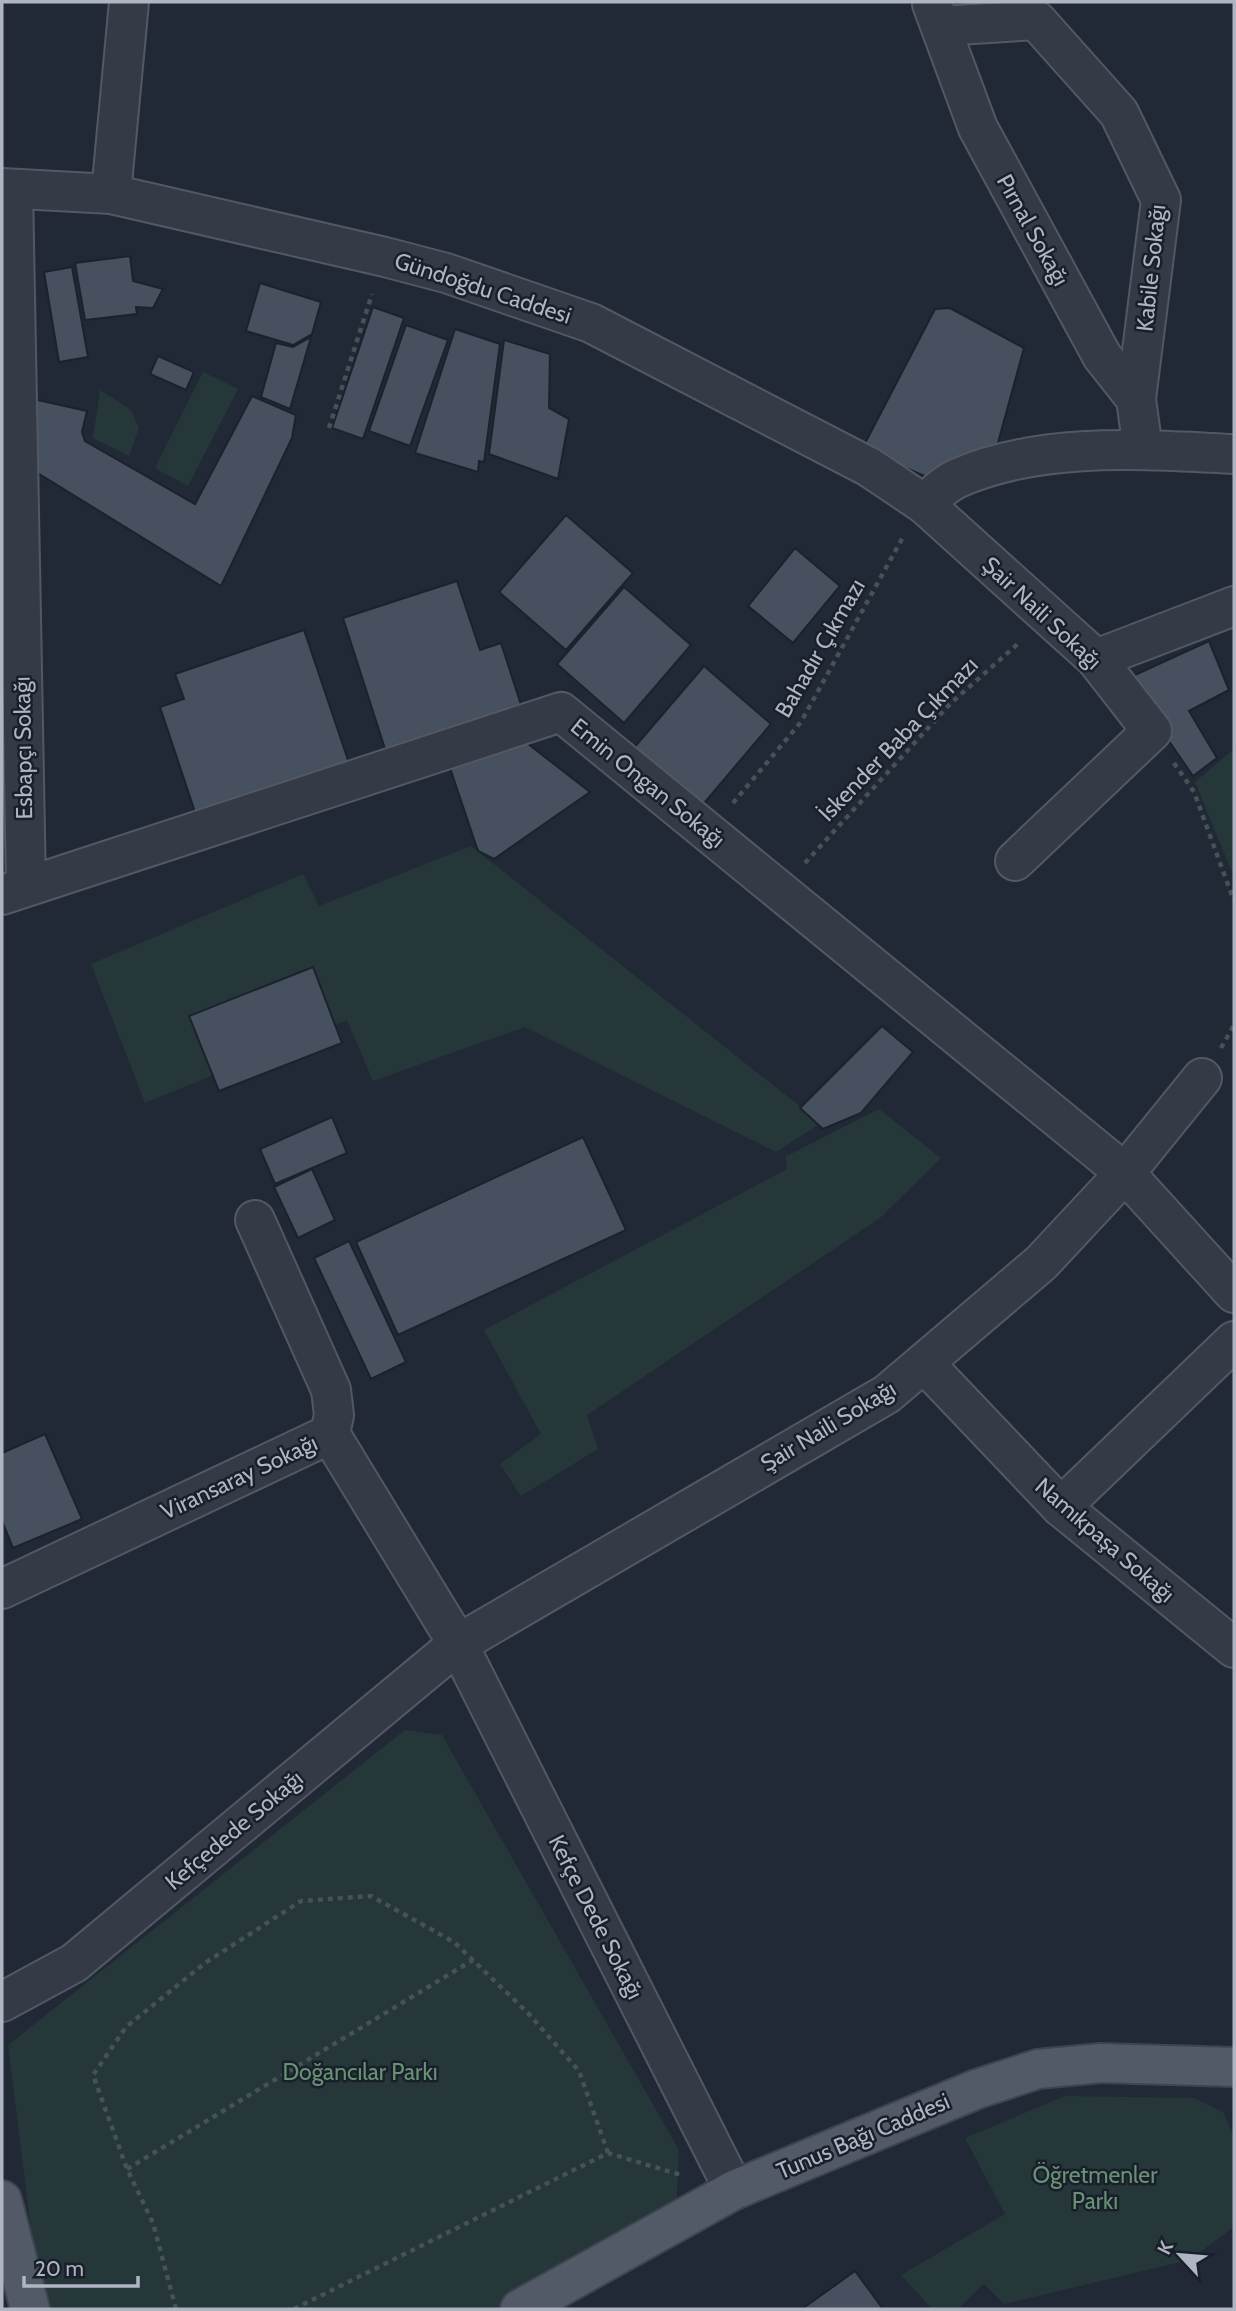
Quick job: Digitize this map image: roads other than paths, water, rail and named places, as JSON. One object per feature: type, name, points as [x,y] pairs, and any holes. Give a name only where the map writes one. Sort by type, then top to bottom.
[{"type":"main road","name":"Tunus Bağı Caddesi","points":[[520,2309],[734,2190],[977,2089],[1038,2069],[1101,2063],[1234,2068]]},
{"type":"main road","points":[[2,2200],[30,2309]]},
{"type":"street","points":[[111,194],[129,2]]},
{"type":"street","name":"Kabile Sokağı","points":[[936,14],[1036,20],[1119,113],[1161,200],[1136,399]]},
{"type":"street","name":"Pırnal Sokağı","points":[[936,14],[978,128],[1102,356],[1136,399]]},
{"type":"street","name":"Gündoğdu Caddesi","points":[[8,189],[111,194],[446,273],[591,323],[869,467],[924,504]]},
{"type":"street","name":"Esbapçı Sokağı","points":[[8,189],[14,890]]},
{"type":"street","points":[[1136,399],[1143,450]]},
{"type":"street","points":[[924,504],[956,478],[1031,457],[1143,450],[1234,454]]},
{"type":"street","name":"Şair Naili Sokağı","points":[[924,504],[1096,659],[1152,731],[1015,861]]},
{"type":"street","points":[[1096,659],[1234,606]]},
{"type":"street","name":"Emin Ongan Sokağı","points":[[14,890],[561,712],[1125,1173],[1234,1293]]},
{"type":"street","name":"Şair Naili Sokağı","points":[[458,1644],[887,1394],[1041,1263],[1125,1173],[1202,1078]]},
{"type":"street","points":[[255,1220],[331,1390],[334,1415],[330,1434]]},
{"type":"street","points":[[1061,1507],[1234,1341]]},
{"type":"street","name":"Namıkpaşa Sokağı","points":[[924,1363],[1061,1507],[1234,1648]]},
{"type":"street","name":"Viransaray Sokağı","points":[[2,1589],[330,1434],[458,1644]]},
{"type":"street","name":"Kefçedede Sokağı","points":[[2,2002],[74,1963],[458,1644]]},
{"type":"street","name":"Kefçe Dede Sokağı","points":[[458,1644],[734,2190]]},
{"type":"park label","name":"Doğancılar Parkı","points":[[360,2072]]},
{"type":"park label","name":"Öğretmenler Parkı","points":[[1095,2188]]}]
